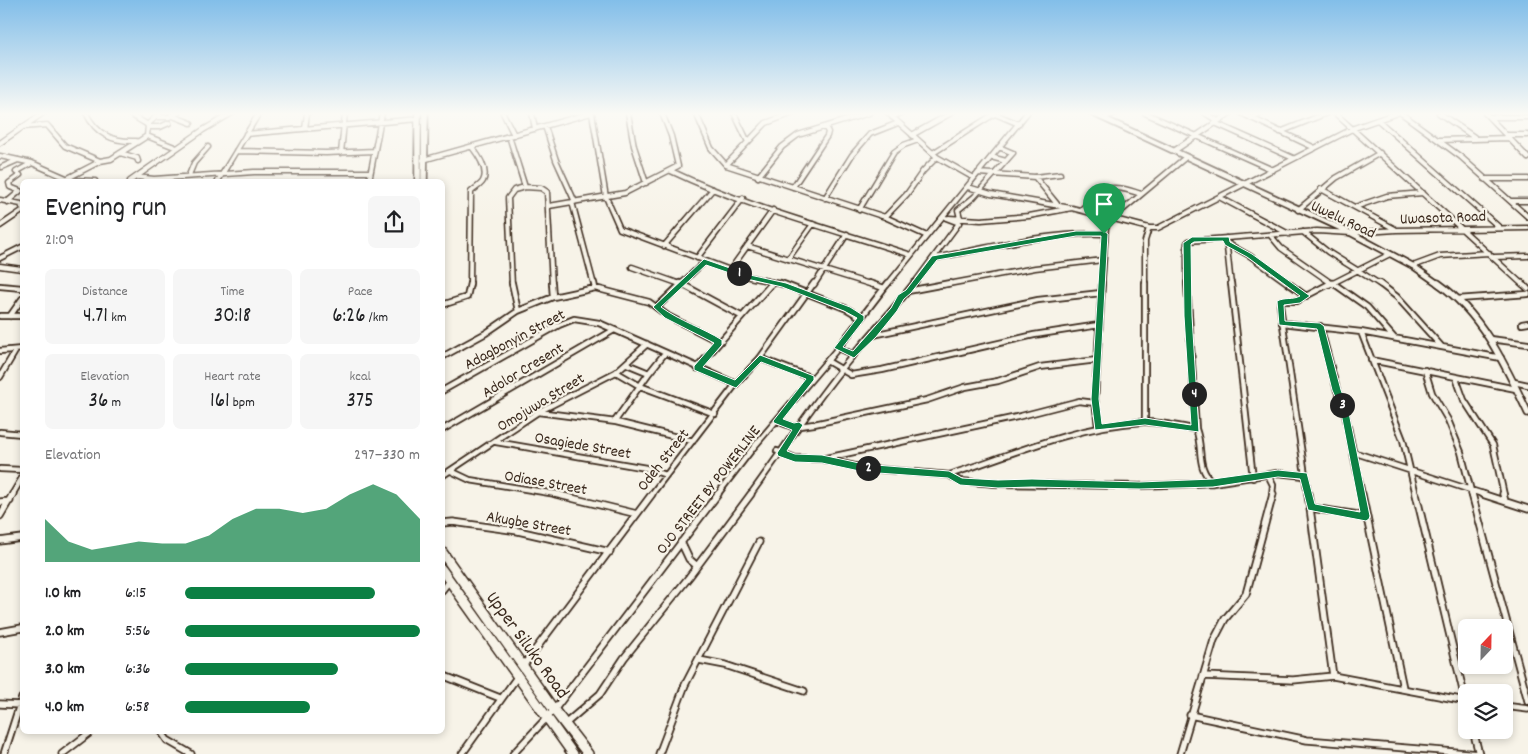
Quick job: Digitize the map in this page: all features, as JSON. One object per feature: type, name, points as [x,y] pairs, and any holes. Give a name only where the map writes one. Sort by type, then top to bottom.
[{"type":"main road","points":[[420,148],[424,179]]},
{"type":"main road","points":[[418,179],[422,148]]},
{"type":"main road","name":"Upper Siluko Road","points":[[445,556],[554,710],[588,754]]},
{"type":"main road","name":"Upper Siluko Road","points":[[445,575],[573,754]]},
{"type":"street","points":[[70,148],[101,161]]},
{"type":"street","points":[[74,179],[101,161],[111,159],[127,148]]},
{"type":"street","points":[[135,179],[177,148]]},
{"type":"street","points":[[189,176],[194,163],[207,148]]},
{"type":"street","points":[[219,179],[238,148]]},
{"type":"street","points":[[341,153],[342,148]]},
{"type":"street","points":[[421,160],[464,148]]},
{"type":"street","points":[[445,304],[467,297],[470,290],[471,192],[484,178],[483,165],[473,148]]},
{"type":"street","points":[[514,148],[525,187]]},
{"type":"street","points":[[552,148],[573,202],[595,288]]},
{"type":"street","points":[[597,148],[606,197],[610,211],[620,229],[704,262],[772,283],[784,284],[847,309],[862,318]]},
{"type":"street","points":[[635,148],[646,182]]},
{"type":"street","points":[[549,206],[625,193],[671,171],[679,163],[674,148]]},
{"type":"street","points":[[710,148],[718,159],[726,165],[885,217],[927,236]]},
{"type":"street","points":[[726,165],[742,148]]},
{"type":"street","points":[[758,177],[782,148]]},
{"type":"street","points":[[792,187],[819,148]]},
{"type":"street","points":[[824,198],[858,148]]},
{"type":"street","points":[[859,210],[894,152],[899,148]]},
{"type":"street","points":[[927,148],[937,157],[974,178]]},
{"type":"street","points":[[933,153],[941,148]]},
{"type":"street","name":"OJO STREET BY POWERLINE","points":[[513,754],[554,710],[752,448],[827,362],[884,288],[944,218],[998,148]]},
{"type":"street","points":[[958,210],[967,204],[996,174],[1013,152],[1002,148]]},
{"type":"street","name":"Uwelu Road","points":[[1168,148],[1351,233],[1413,266],[1458,299],[1490,339],[1514,382],[1528,413]]},
{"type":"street","points":[[1174,151],[1178,148]]},
{"type":"street","points":[[1225,148],[1273,170]]},
{"type":"street","points":[[1272,148],[1292,158]]},
{"type":"street","points":[[968,187],[991,194],[1058,204],[1149,228],[1160,227],[1246,185],[1292,158],[1315,148]]},
{"type":"street","points":[[1375,148],[1526,285],[1528,289]]},
{"type":"street","points":[[1410,148],[1499,227]]},
{"type":"street","points":[[1450,148],[1528,217]]},
{"type":"street","points":[[1518,148],[1528,158]]},
{"type":"street","points":[[236,151],[341,153],[374,151],[369,179]]},
{"type":"street","points":[[120,153],[138,158],[138,161]]},
{"type":"street","points":[[1298,210],[1321,189],[1358,164],[1380,153]]},
{"type":"street","points":[[0,156],[32,162],[71,179]]},
{"type":"street","points":[[885,217],[907,194],[923,171],[937,157]]},
{"type":"street","points":[[991,157],[1006,161]]},
{"type":"street","points":[[1098,428],[1095,403],[1104,234],[1106,227],[1113,218],[1186,157]]},
{"type":"street","points":[[1,168],[13,158]]},
{"type":"street","points":[[1,168],[13,161],[22,160]]},
{"type":"street","points":[[7,202],[20,191],[10,187],[9,183],[20,175],[16,172],[32,162]]},
{"type":"street","points":[[671,171],[773,210],[911,255]]},
{"type":"street","points":[[162,179],[223,173],[370,172]]},
{"type":"street","points":[[978,173],[1035,178],[1060,174]]},
{"type":"street","points":[[1035,178],[1058,204]]},
{"type":"street","points":[[1485,179],[1528,179]]},
{"type":"street","points":[[1081,210],[1100,189],[1108,186],[1118,186],[1141,194]]},
{"type":"street","points":[[518,311],[512,290],[508,198],[514,190],[525,187],[546,190],[549,206],[553,297]]},
{"type":"street","points":[[664,246],[713,188]]},
{"type":"street","points":[[1321,189],[1396,230]]},
{"type":"street","points":[[1355,207],[1387,196],[1423,193]]},
{"type":"street","points":[[1219,197],[1290,234]]},
{"type":"street","points":[[697,258],[743,198]]},
{"type":"street","points":[[0,200],[20,205]]},
{"type":"street","points":[[1511,202],[1528,201]]},
{"type":"street","points":[[951,207],[958,210]]},
{"type":"street","points":[[944,218],[981,220],[1029,216],[1072,208]]},
{"type":"street","points":[[730,270],[773,210]]},
{"type":"street","points":[[958,210],[960,218]]},
{"type":"street","points":[[0,226],[20,216]]},
{"type":"street","points":[[565,724],[600,694],[624,658],[697,566],[841,370],[873,335],[959,224],[957,221],[944,218]]},
{"type":"street","points":[[788,259],[813,224]]},
{"type":"street","points":[[1145,422],[1144,382],[1147,325],[1145,241],[1149,228]]},
{"type":"street","name":"Uwasota Road","points":[[1213,483],[1206,478],[1198,456],[1199,436],[1196,429],[1188,316],[1187,243],[1192,240],[1227,241],[1317,231],[1351,233],[1461,228],[1528,228]]},
{"type":"street","points":[[1303,232],[1328,252],[1376,280],[1409,309],[1441,346]]},
{"type":"street","points":[[934,258],[1052,236],[1076,233],[1104,234]]},
{"type":"street","name":"Odeh Street","points":[[523,666],[736,384],[760,358],[808,293],[847,234]]},
{"type":"street","points":[[1271,236],[1282,248],[1367,307],[1394,338]]},
{"type":"street","points":[[1227,241],[1306,296]]},
{"type":"street","points":[[1227,241],[1252,478]]},
{"type":"street","points":[[747,246],[884,288]]},
{"type":"street","points":[[0,258],[20,248]]},
{"type":"street","points":[[1413,266],[1422,260],[1441,255],[1489,253]]},
{"type":"street","points":[[1333,676],[1311,508],[1304,476],[1280,303],[1286,300],[1297,301],[1390,254]]},
{"type":"street","points":[[1494,256],[1528,256]]},
{"type":"street","points":[[908,291],[1036,268],[1104,260]]},
{"type":"street","points":[[657,307],[704,262]]},
{"type":"street","points":[[0,266],[20,268]]},
{"type":"street","points":[[632,267],[682,284],[716,301],[740,316]]},
{"type":"street","points":[[697,368],[740,316],[772,283]]},
{"type":"street","points":[[0,286],[20,288]]},
{"type":"street","points":[[445,355],[486,333],[518,311],[553,297],[595,288],[649,302],[668,316],[719,342]]},
{"type":"street","points":[[873,335],[1038,300],[1101,293]]},
{"type":"street","points":[[1458,299],[1528,294]]},
{"type":"street","points":[[10,316],[20,302]]},
{"type":"street","points":[[0,316],[20,316]]},
{"type":"street","name":"Adagbonyin Street","points":[[445,389],[568,321],[587,320],[647,344],[736,384]]},
{"type":"street","points":[[1282,323],[1361,332],[1501,358]]},
{"type":"street","points":[[1522,324],[1528,323]]},
{"type":"street","points":[[827,362],[851,375],[882,370],[1015,339],[1099,325]]},
{"type":"street","points":[[1320,326],[1336,390],[1344,408],[1403,688]]},
{"type":"street","name":"Adolor Cresent","points":[[445,428],[614,330]]},
{"type":"street","points":[[1361,332],[1403,440],[1462,684]]},
{"type":"street","points":[[1490,339],[1528,344]]},
{"type":"street","name":"Omojuwa Street","points":[[445,474],[538,412],[616,372],[647,344]]},
{"type":"street","points":[[838,348],[854,355]]},
{"type":"street","points":[[0,351],[20,349]]},
{"type":"street","points":[[0,377],[16,350]]},
{"type":"street","points":[[615,421],[665,353]]},
{"type":"street","points":[[760,358],[812,378]]},
{"type":"street","points":[[777,421],[793,427],[814,424],[927,400],[965,387],[998,381],[1040,368],[1097,360]]},
{"type":"street","points":[[1371,360],[1516,389]]},
{"type":"street","points":[[627,364],[650,373]]},
{"type":"street","points":[[1424,370],[1432,393],[1448,420],[1467,471],[1528,701]]},
{"type":"street","points":[[616,372],[640,386],[715,414]]},
{"type":"street","points":[[1456,378],[1464,400],[1493,445],[1504,501]]},
{"type":"street","points":[[1514,382],[1528,385]]},
{"type":"street","points":[[822,459],[1079,402],[1095,403]]},
{"type":"street","points":[[538,412],[615,421],[656,430],[693,442]]},
{"type":"street","points":[[779,452],[795,458],[822,459],[864,468],[949,475],[1047,442],[1098,428],[1145,422],[1196,429]]},
{"type":"street","points":[[0,432],[20,434]]},
{"type":"street","name":"Osagiede Street","points":[[495,442],[631,465],[666,475]]},
{"type":"street","points":[[1353,452],[1528,509]]},
{"type":"street","points":[[0,469],[20,470]]},
{"type":"street","name":"Odiase Street","points":[[451,471],[470,480],[574,497],[637,514]]},
{"type":"street","points":[[949,475],[960,481],[998,484],[1140,486],[1213,483],[1278,473],[1304,476]]},
{"type":"street","points":[[1180,754],[1190,715],[1214,640],[1225,619],[1246,594],[1273,493],[1273,485],[1268,475]]},
{"type":"street","points":[[0,516],[20,482]]},
{"type":"street","points":[[0,502],[10,501]]},
{"type":"street","points":[[1311,508],[1366,516]]},
{"type":"street","name":"Akugbe Street","points":[[445,522],[518,531],[610,552]]},
{"type":"street","points":[[0,541],[20,538]]},
{"type":"street","points":[[681,542],[690,559],[697,566]]},
{"type":"street","points":[[659,754],[674,710],[759,542]]},
{"type":"street","points":[[445,586],[449,581]]},
{"type":"street","points":[[0,632],[20,628]]},
{"type":"street","points":[[699,660],[725,666],[804,691]]},
{"type":"street","points":[[445,676],[500,698]]},
{"type":"street","points":[[462,754],[480,731],[500,698],[518,676]]},
{"type":"street","points":[[1203,676],[1293,680],[1333,676],[1403,688],[1458,700]]},
{"type":"street","points":[[0,704],[20,705]]},
{"type":"street","points":[[1513,707],[1528,709]]},
{"type":"street","points":[[4,754],[20,708]]},
{"type":"street","points":[[1190,715],[1307,740],[1479,754],[1475,739]]},
{"type":"street","points":[[62,754],[88,734]]},
{"type":"street","points":[[163,734],[167,740],[191,754]]},
{"type":"route","points":[[1076,233],[1104,234],[1095,399],[1098,428],[1124,423],[1145,422],[1196,429],[1188,316],[1187,243],[1192,240],[1226,238],[1227,243],[1250,256],[1306,296],[1297,301],[1286,300],[1280,303],[1282,323],[1320,326],[1331,363],[1336,390],[1344,408],[1366,516],[1311,508],[1304,476],[1278,473],[1213,483],[1140,486],[998,484],[960,481],[949,475],[864,468],[822,459],[795,458],[781,453],[799,425],[793,427],[777,421],[812,378],[760,358],[736,384],[697,368],[719,342],[668,316],[657,307],[704,262],[749,277],[784,284],[847,309],[862,318],[838,348],[854,355],[873,335],[901,297],[934,258],[1076,233]]}]
